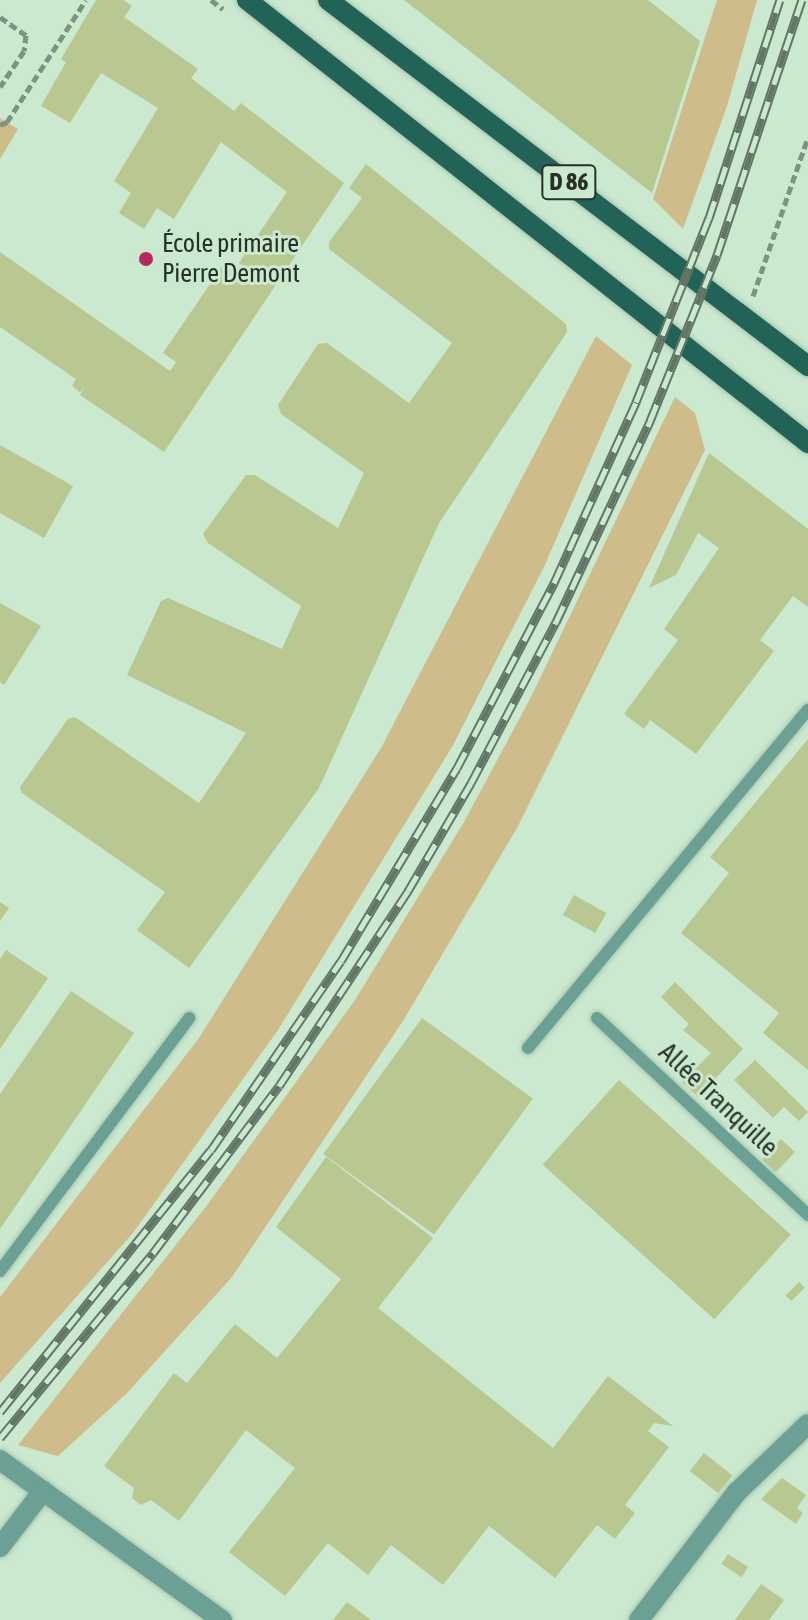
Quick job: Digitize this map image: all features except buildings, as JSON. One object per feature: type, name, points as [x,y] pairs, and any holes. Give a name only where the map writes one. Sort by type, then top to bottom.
[{"type":"main road","name":"D 86","points":[[247,0],[808,443]]},
{"type":"main road","name":"D 86","points":[[328,0],[808,366]]},
{"type":"street","points":[[639,1620],[737,1492],[808,1424]]},
{"type":"street","points":[[0,1460],[222,1620]]},
{"type":"street","points":[[0,1547],[43,1491]]},
{"type":"lane","points":[[528,1048],[808,710]]},
{"type":"lane","points":[[0,1271],[189,1018]]},
{"type":"lane","name":"Allée Tranquille","points":[[597,1018],[808,1215]]},
{"type":"path","points":[[0,125],[7,122],[86,0]]},
{"type":"path","points":[[0,17],[26,35],[24,51],[0,87]]},
{"type":"path","points":[[746,316],[808,137]]},
{"type":"shaded area","points":[[717,0],[757,0],[727,106],[683,229],[653,199]]},
{"type":"shaded area","points":[[0,118],[18,129],[0,159]]},
{"type":"shaded area","points":[[596,336],[632,365],[543,569],[452,747],[278,1030],[133,1233],[0,1383],[0,1297],[199,1038],[381,748]]},
{"type":"shaded area","points":[[675,397],[695,413],[705,450],[517,828],[403,1021],[232,1277],[126,1394],[58,1456],[18,1445],[208,1204],[355,1000],[464,822],[531,697]]},
{"type":"railway","points":[[0,1412],[211,1150],[341,961],[457,768],[554,583],[636,402],[709,218],[780,0]]},
{"type":"railway","points":[[0,1438],[153,1253],[279,1086],[408,891],[471,783],[556,622],[650,421],[717,255],[802,0]]},
{"type":"place","name":"École primaire Pierre Demont","points":[[146,259]]}]
